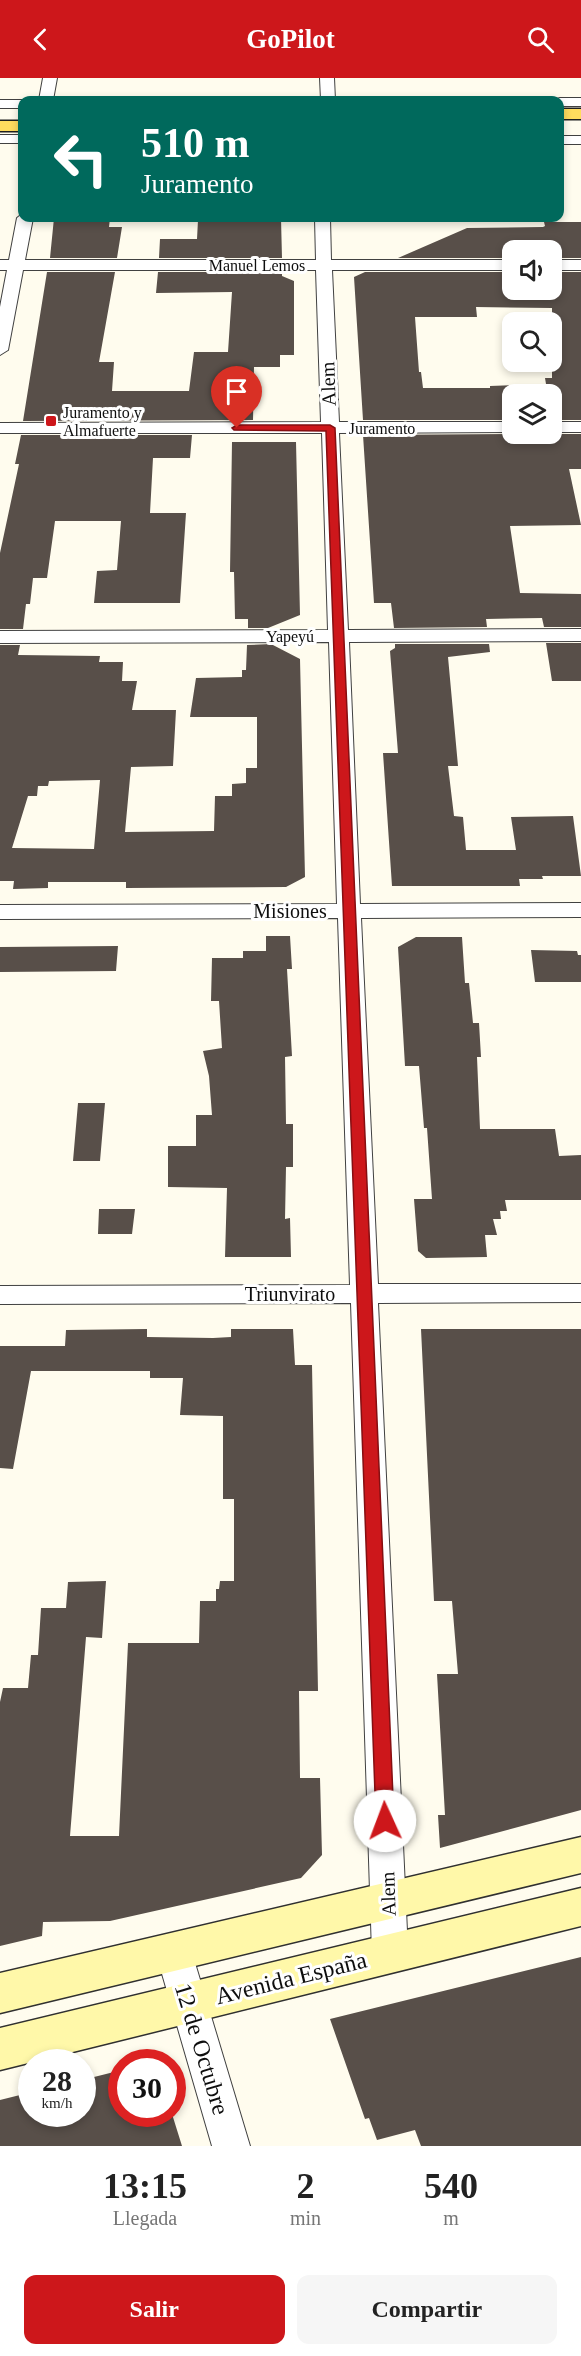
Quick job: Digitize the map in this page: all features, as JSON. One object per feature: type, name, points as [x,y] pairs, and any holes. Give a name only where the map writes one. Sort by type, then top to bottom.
[{"type":"main road","points":[[564,114],[581,114]]},
{"type":"main road","points":[[0,116],[18,115]]},
{"type":"main road","points":[[564,125],[581,124]]},
{"type":"main road","points":[[0,126],[18,126]]},
{"type":"main road","points":[[0,1993],[581,1855]]},
{"type":"main road","name":"Avenida España","points":[[0,2049],[581,1907]]},
{"type":"street","points":[[47,96],[50,78]]},
{"type":"street","points":[[327,78],[328,96]]},
{"type":"street","points":[[564,102],[581,102]]},
{"type":"street","points":[[0,104],[18,104]]},
{"type":"street","points":[[0,139],[18,139]]},
{"type":"street","points":[[564,140],[581,140]]},
{"type":"street","points":[[1,345],[8,265],[24,222]]},
{"type":"street","name":"Alem","points":[[322,222],[390,1953]]},
{"type":"street","points":[[562,265],[581,264]]},
{"type":"street","name":"Manuel Lemos","points":[[8,265],[502,265]]},
{"type":"street","name":"Juramento","points":[[0,428],[502,427]]},
{"type":"street","points":[[562,427],[581,427]]},
{"type":"street","name":"Yapeyú","points":[[0,637],[581,635]]},
{"type":"street","name":"Misiones","points":[[0,912],[581,910]]},
{"type":"street","name":"Triunvirato","points":[[0,1295],[581,1293]]},
{"type":"street","name":"12 de Octubre","points":[[174,1953],[231,2146]]},
{"type":"building","points":[[54,222],[110,222],[109,227],[122,227],[117,258],[50,258]]},
{"type":"building","points":[[198,222],[281,222],[282,258],[159,258],[160,239],[197,239]]},
{"type":"building","points":[[544,222],[581,222],[581,258],[562,258],[562,240],[502,240],[502,258],[398,258],[467,228],[545,226]]},
{"type":"building","points":[[47,272],[115,272],[99,362],[114,362],[112,391],[189,391],[194,352],[228,352],[232,292],[156,293],[158,272],[282,272],[282,276],[294,281],[294,355],[280,355],[280,367],[254,367],[253,420],[23,421]]},
{"type":"building","points":[[365,272],[502,272],[502,300],[562,300],[562,272],[581,272],[581,420],[562,420],[562,384],[546,384],[545,378],[552,378],[552,372],[562,372],[562,312],[552,312],[552,308],[476,307],[477,317],[415,317],[419,372],[421,372],[423,388],[490,388],[490,386],[502,386],[502,420],[363,420],[354,277]]},
{"type":"building","points":[[502,434],[502,444],[562,444],[562,434],[581,434],[581,469],[569,469],[581,525],[510,526],[520,593],[581,594],[581,627],[544,627],[542,618],[486,619],[487,627],[394,628],[391,603],[374,603],[363,435]]},
{"type":"building","points":[[21,435],[192,435],[190,458],[153,458],[150,513],[186,513],[180,603],[94,603],[97,571],[117,570],[121,521],[55,521],[47,578],[33,578],[30,604],[26,604],[23,629],[0,629],[0,553],[19,464],[15,464]]},
{"type":"building","points":[[232,442],[296,442],[300,615],[268,628],[248,628],[248,619],[235,619],[234,572],[230,572]]},
{"type":"building","points":[[546,643],[581,643],[581,681],[552,681]]},
{"type":"building","points":[[271,644],[300,659],[305,877],[286,887],[126,888],[126,882],[48,882],[48,888],[13,889],[14,881],[0,881],[0,645],[20,645],[18,655],[100,656],[99,662],[123,662],[122,681],[137,681],[132,710],[176,710],[173,766],[131,767],[125,832],[214,831],[215,796],[232,796],[232,784],[246,783],[246,768],[257,768],[257,717],[190,717],[196,678],[242,677],[242,670],[246,670],[247,645]],"holes":[[[100,780],[94,849],[12,848],[28,796],[37,796],[38,786],[48,786],[49,781]]]},
{"type":"building","points":[[395,644],[489,644],[490,652],[448,657],[458,766],[448,766],[454,816],[463,817],[466,850],[516,850],[511,817],[573,816],[581,876],[542,876],[543,879],[519,879],[520,886],[392,886],[383,753],[398,753],[390,651],[395,648]]},
{"type":"building","points":[[266,936],[290,936],[292,969],[287,969],[292,1056],[285,1057],[286,1124],[293,1124],[293,1167],[286,1167],[285,1219],[290,1218],[291,1257],[225,1257],[227,1188],[168,1187],[168,1146],[196,1146],[196,1115],[212,1115],[209,1076],[203,1051],[222,1048],[219,1001],[211,1001],[212,958],[243,958],[243,951],[266,951]]},
{"type":"building","points":[[416,937],[462,937],[465,983],[469,983],[473,1023],[479,1023],[481,1057],[477,1057],[480,1129],[555,1129],[559,1156],[581,1155],[581,1200],[505,1200],[507,1211],[500,1211],[501,1219],[493,1219],[497,1235],[485,1235],[487,1257],[426,1258],[418,1251],[414,1199],[432,1199],[427,1128],[424,1128],[419,1066],[405,1066],[398,947]]},
{"type":"building","points":[[118,946],[116,971],[0,972],[0,947]]},
{"type":"building","points":[[531,950],[577,951],[578,955],[581,955],[581,982],[535,982]]},
{"type":"building","points":[[78,1103],[105,1103],[100,1161],[73,1161]]},
{"type":"building","points":[[99,1209],[135,1209],[132,1234],[98,1234]]},
{"type":"building","points":[[147,1329],[147,1337],[213,1338],[231,1337],[231,1329],[293,1329],[295,1365],[312,1365],[318,1691],[299,1691],[300,1778],[320,1778],[322,1855],[301,1878],[110,1921],[43,1922],[42,1936],[0,1946],[0,1702],[3,1688],[28,1688],[31,1655],[38,1655],[41,1608],[66,1608],[68,1582],[106,1581],[102,1638],[86,1637],[70,1836],[119,1836],[128,1643],[199,1643],[200,1601],[216,1601],[216,1589],[219,1589],[220,1581],[234,1581],[234,1499],[223,1499],[223,1416],[180,1415],[183,1378],[150,1378],[150,1371],[31,1371],[13,1469],[0,1468],[0,1346],[65,1346],[66,1330]]},
{"type":"building","points":[[421,1329],[581,1329],[581,1810],[440,1848],[438,1815],[445,1815],[437,1674],[458,1674],[452,1601],[434,1601]]},
{"type":"building","points":[[581,1957],[581,2146],[421,2146],[415,2130],[377,2140],[369,2118],[365,2119],[330,2019]]},
{"type":"building","points":[[108,2074],[108,2127],[176,2127],[182,2146],[0,2146],[0,2100],[18,2096],[18,2127],[96,2127],[96,2076]]},
{"type":"place","name":"Juramento y Almafuerte","points":[[51,421]]},
{"type":"route","points":[[237,428],[330,428],[385,1821]]}]
